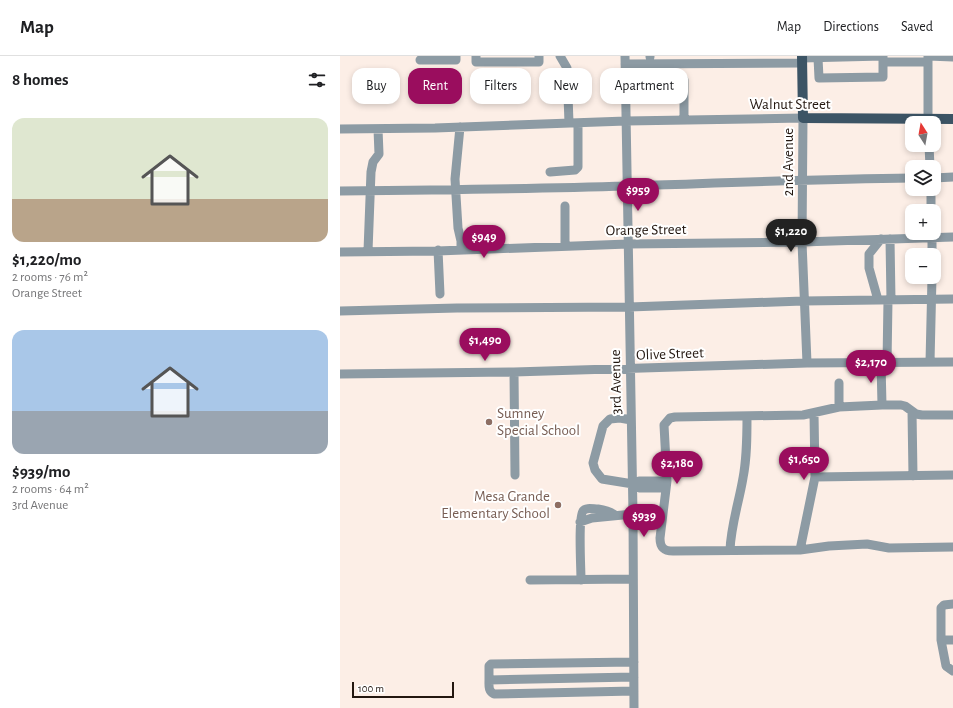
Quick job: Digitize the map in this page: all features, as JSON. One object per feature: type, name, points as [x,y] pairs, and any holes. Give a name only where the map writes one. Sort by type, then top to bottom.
[{"type":"main road","name":"2nd Avenue","points":[[802,59],[803,118]]},
{"type":"main road","name":"Walnut Street","points":[[803,118],[905,120]]},
{"type":"main road","name":"Walnut Street","points":[[941,119],[953,118]]},
{"type":"street","points":[[420,60],[433,58],[456,60],[456,56]]},
{"type":"street","points":[[476,56],[476,62],[539,62],[539,56]]},
{"type":"street","points":[[550,172],[575,170],[578,167],[567,68],[560,56]]},
{"type":"street","points":[[625,60],[802,59],[862,56],[928,59],[953,57]]},
{"type":"street","points":[[818,58],[819,78],[884,77],[883,58]]},
{"type":"street","points":[[928,59],[928,116]]},
{"type":"street","name":"3rd Avenue","points":[[625,60],[633,484],[634,708]]},
{"type":"street","points":[[684,104],[684,120]]},
{"type":"street","name":"Walnut Street","points":[[340,129],[460,127],[626,121],[803,118]]},
{"type":"street","name":"2nd Avenue","points":[[803,118],[802,242],[803,301],[807,363]]},
{"type":"street","points":[[460,127],[455,179],[461,250]]},
{"type":"street","points":[[368,251],[371,172],[373,162],[378,154],[378,129]]},
{"type":"street","points":[[941,178],[953,177]]},
{"type":"street","points":[[340,191],[456,190],[905,178]]},
{"type":"street","points":[[565,206],[565,246]]},
{"type":"street","name":"Orange Street","points":[[941,236],[953,237]]},
{"type":"street","name":"Orange Street","points":[[340,252],[461,250],[628,244],[802,242],[905,237]]},
{"type":"street","points":[[882,405],[889,300],[886,239]]},
{"type":"street","points":[[878,300],[869,268],[869,261],[870,254],[886,239]]},
{"type":"street","points":[[438,250],[440,294]]},
{"type":"street","points":[[930,362],[932,284]]},
{"type":"street","points":[[340,311],[457,308],[629,307],[803,301],[953,300]]},
{"type":"street","name":"Olive Street","points":[[340,374],[514,372],[807,363],[953,362]]},
{"type":"street","points":[[514,372],[515,475]]},
{"type":"street","points":[[839,407],[840,383]]},
{"type":"street","points":[[953,415],[922,415],[905,406],[882,405],[839,407],[803,415],[670,418],[664,426],[667,485],[660,538],[660,544],[666,551],[800,550],[829,546],[867,544],[889,548],[953,547]]},
{"type":"street","points":[[912,411],[912,476]]},
{"type":"street","points":[[800,550],[815,477],[814,413]]},
{"type":"street","points":[[730,550],[732,530],[743,477],[747,416]]},
{"type":"street","points":[[631,420],[620,418],[610,419],[604,426],[593,463],[595,470],[602,479],[633,484],[640,488],[667,485]]},
{"type":"street","points":[[815,477],[953,475]]},
{"type":"street","points":[[581,580],[580,522],[582,512],[585,509],[590,508],[607,510],[615,515],[633,514]]},
{"type":"street","points":[[530,580],[633,579]]},
{"type":"street","points":[[952,671],[946,666],[942,640],[941,608],[944,605],[953,604]]},
{"type":"street","points":[[942,640],[953,640]]},
{"type":"street","points":[[634,662],[491,664],[489,666],[489,689],[491,693],[494,694],[634,691]]},
{"type":"street","points":[[557,663],[557,692]]},
{"type":"street","points":[[519,664],[519,693]]},
{"type":"street","points":[[489,680],[634,677]]},
{"type":"place","name":"Sumney Special School","points":[[489,422]]},
{"type":"place","name":"Mesa Grande Elementary School","points":[[558,505]]}]
